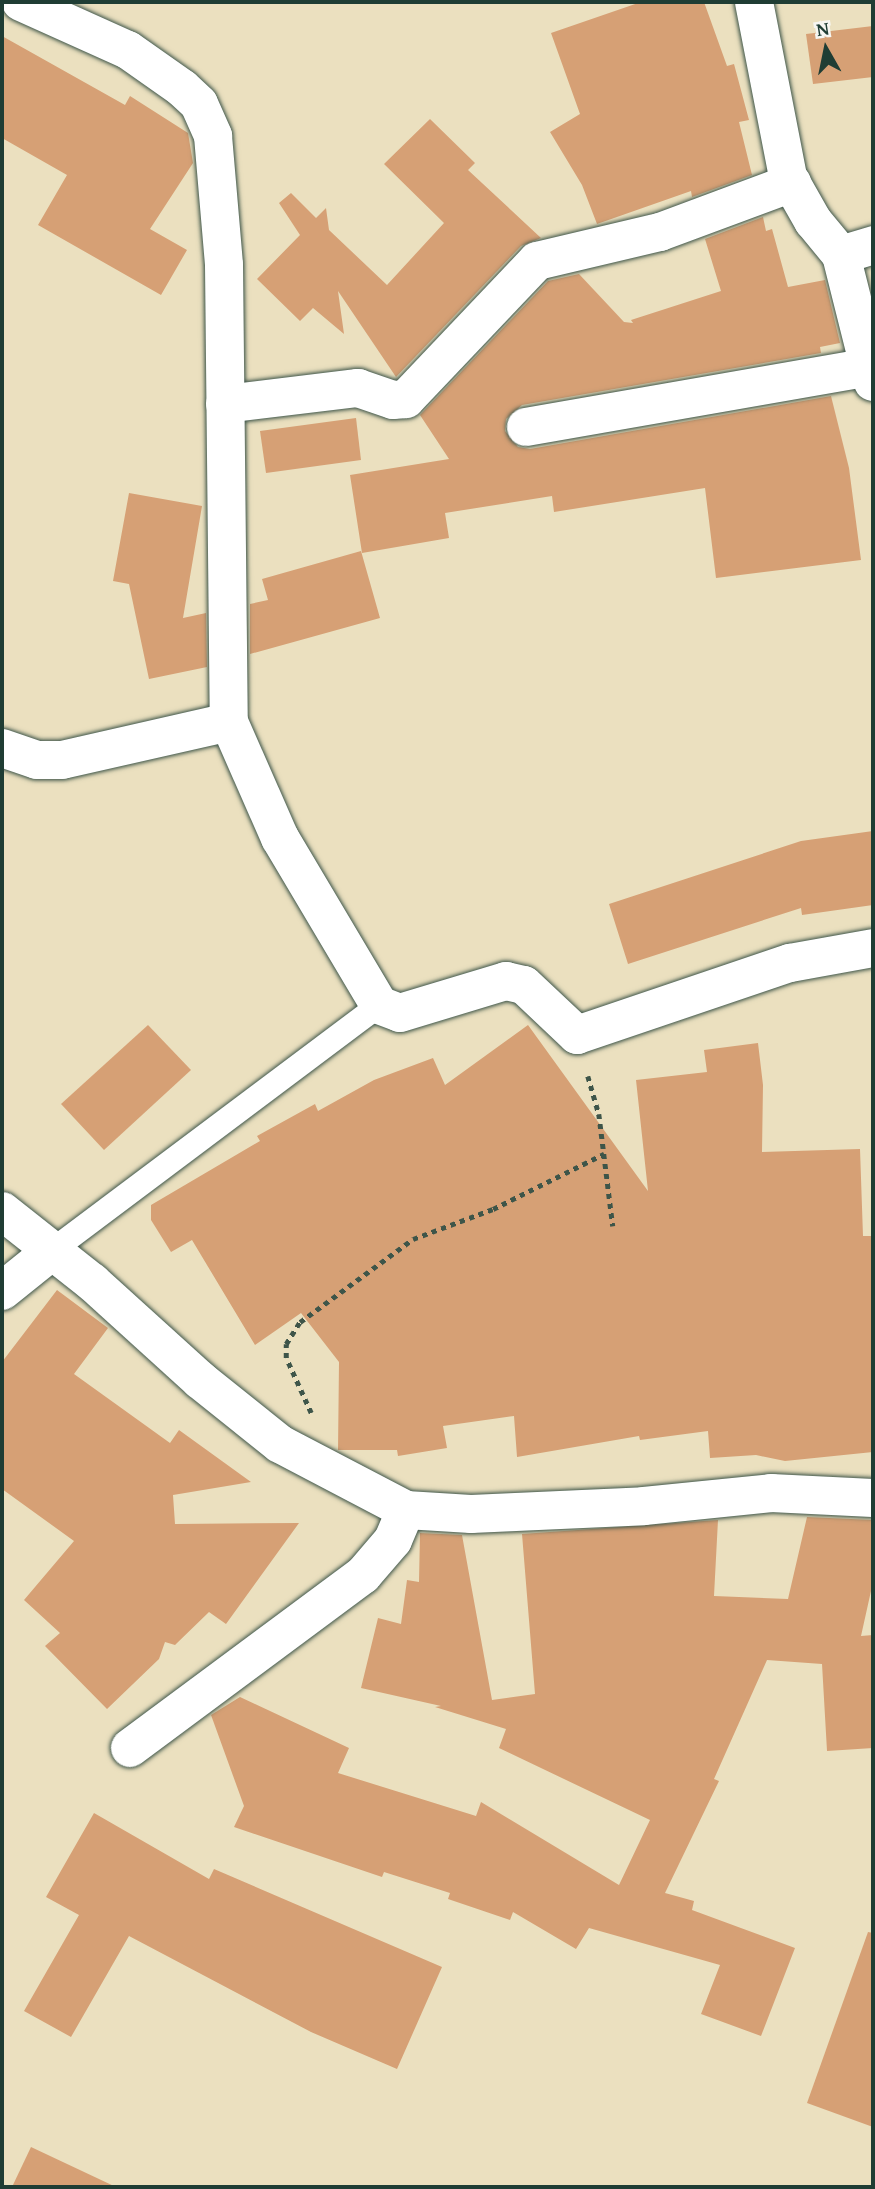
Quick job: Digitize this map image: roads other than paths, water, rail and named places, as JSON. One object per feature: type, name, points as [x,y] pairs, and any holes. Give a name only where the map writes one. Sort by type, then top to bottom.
[{"type":"street","points":[[21,2],[128,50],[199,104],[213,136],[218,176],[225,404],[229,722],[280,838],[379,1004],[400,1013],[506,981],[524,985],[577,1035],[790,964],[873,948]]},
{"type":"street","points":[[526,427],[871,375],[857,250],[813,221],[792,183],[754,2]]},
{"type":"street","points":[[225,404],[358,388],[393,400],[406,399],[537,261],[660,232],[792,183]]},
{"type":"street","points":[[2,748],[37,760],[62,760],[229,722]]},
{"type":"street","points":[[2,1211],[52,1250],[200,1380],[280,1444],[406,1510],[471,1514],[644,1506],[772,1493],[873,1498]]},
{"type":"street","points":[[2,1291],[52,1250]]},
{"type":"street","points":[[130,1748],[363,1575],[393,1540],[406,1510]]},
{"type":"lane","points":[[52,1250],[379,1004]]}]
